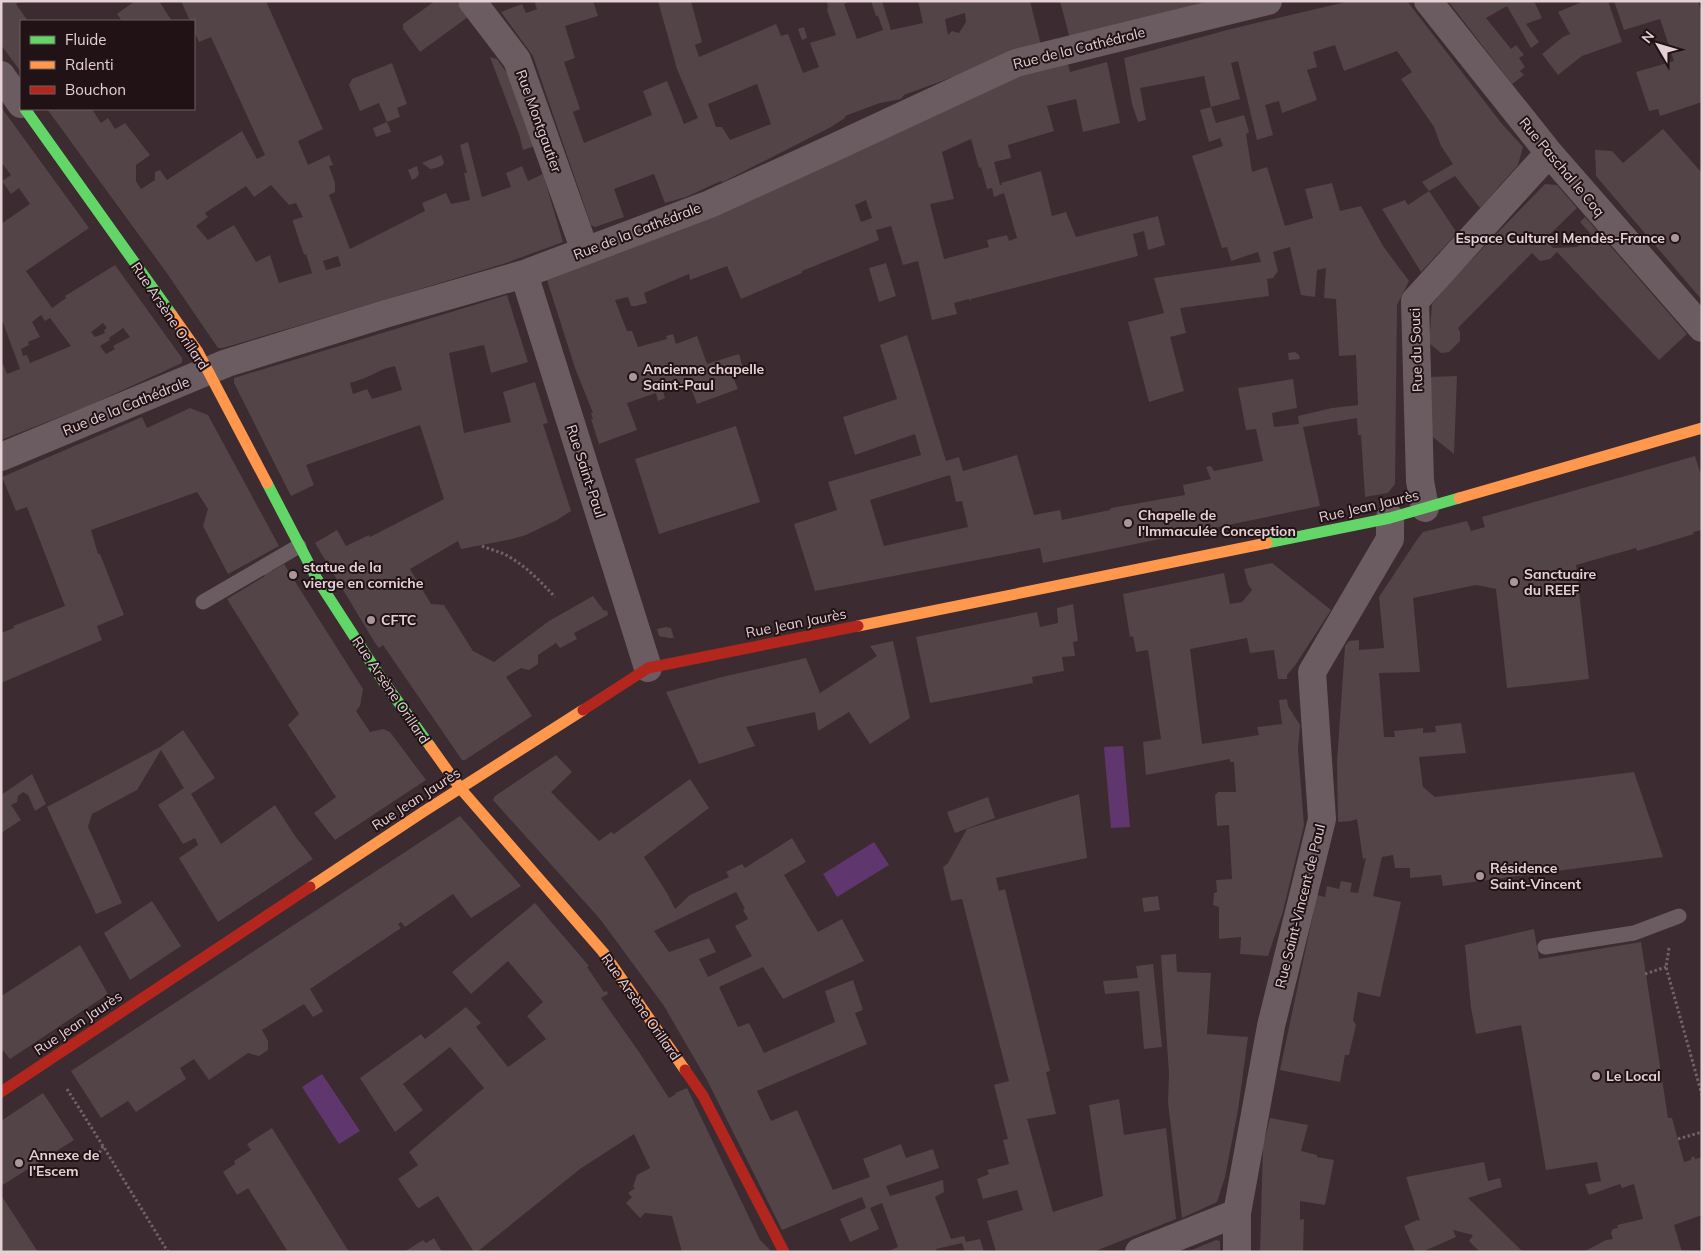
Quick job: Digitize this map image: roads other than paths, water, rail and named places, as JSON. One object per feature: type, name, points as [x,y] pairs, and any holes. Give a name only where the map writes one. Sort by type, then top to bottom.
[{"type":"street","name":"Rue Montgautier","points":[[472,1],[517,60],[585,251]]},
{"type":"street","name":"Rue de la Cathédrale","points":[[1,457],[236,360],[524,274],[710,204],[1016,62],[1268,1]]},
{"type":"street","name":"Rue Paschal le Coq","points":[[1428,1],[1549,154],[1702,328]]},
{"type":"street","points":[[1,75],[20,103]]},
{"type":"street","name":"Rue Arsène Orillard","points":[[26,110],[198,352],[199,375],[317,578],[380,678],[460,788],[603,952],[703,1096],[784,1252]]},
{"type":"street","name":"Rue du Souci","points":[[1425,508],[1420,481],[1415,301],[1549,154]]},
{"type":"street","name":"Rue Saint-Paul","points":[[524,274],[648,668]]},
{"type":"street","name":"Rue Jean Jaurès","points":[[1,1092],[460,788],[648,668],[1390,518],[1702,428]]},
{"type":"street","name":"Rue Saint-Vincent de Paul","points":[[1237,1252],[1237,1213],[1270,1026],[1322,820],[1312,672],[1390,539],[1390,518]]},
{"type":"street","points":[[1139,1252],[1237,1213]]},
{"type":"lane","points":[[204,602],[300,546]]},
{"type":"lane","points":[[1545,947],[1634,933],[1679,916]]},
{"type":"place","name":"Espace Culturel Mendès-France","points":[[1675,238]]},
{"type":"place","name":"Ancienne chapelle Saint-Paul","points":[[633,377]]},
{"type":"place","name":"Chapelle de l'Immaculée Conception","points":[[1128,523]]},
{"type":"place","name":"statue de la vierge en corniche","points":[[293,575]]},
{"type":"place","name":"Sanctuaire du REEF","points":[[1514,582]]},
{"type":"place","name":"CFTC","points":[[371,620]]},
{"type":"place","name":"Résidence Saint-Vincent","points":[[1480,876]]},
{"type":"place","name":"Le Local","points":[[1596,1076]]},
{"type":"place","name":"Annexe de l'Escem","points":[[19,1163]]}]
